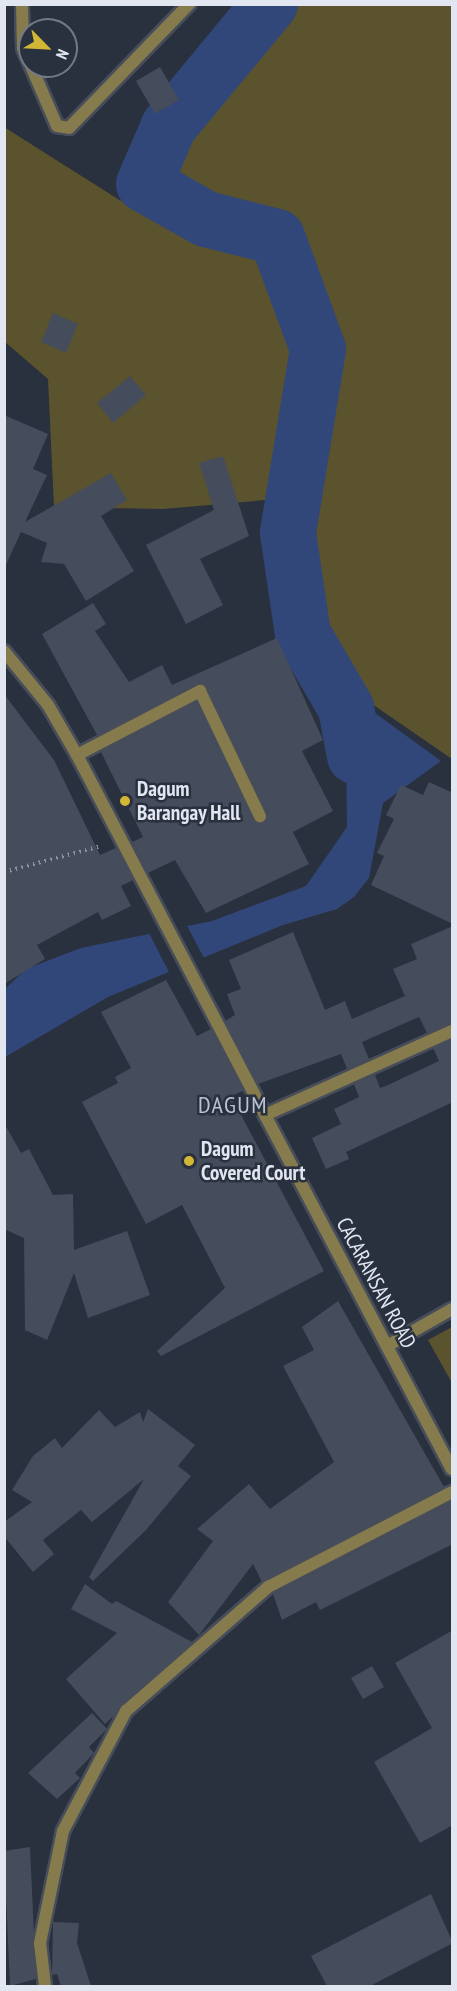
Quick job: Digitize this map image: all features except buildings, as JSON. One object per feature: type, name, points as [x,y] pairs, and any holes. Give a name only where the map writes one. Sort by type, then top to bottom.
[{"type":"street","points":[[36,78],[57,126],[69,128],[189,4]]},
{"type":"street","name":"CACARANSAN ROAD","points":[[4,651],[48,705],[76,755],[119,841],[196,980],[453,1469]]},
{"type":"street","points":[[76,755],[200,691],[260,816]]},
{"type":"street","points":[[265,1115],[453,1031]]},
{"type":"street","points":[[387,1346],[453,1309]]},
{"type":"street","points":[[45,1986],[40,1943],[63,1831],[126,1711],[268,1587],[453,1492]]},
{"type":"path","points":[[4,872],[119,841]]},
{"type":"shaded area","points":[[258,5],[452,5],[452,759],[327,673],[289,498],[163,509],[54,507],[48,379],[5,342],[4,127],[121,201],[213,38]]},
{"type":"shaded area","points":[[452,1327],[452,1383],[428,1340]]},
{"type":"water","points":[[331,681],[441,761],[383,803],[369,878],[354,897],[337,909],[283,925],[108,997],[5,1057],[5,989],[26,969],[81,948],[212,921],[306,886],[347,827],[346,751]]},
{"type":"pier","points":[[186,924],[206,962],[171,976],[149,933]]},
{"type":"waterway","points":[[270,4],[169,126],[144,184],[206,219],[277,237],[318,349],[288,533],[303,634],[346,708],[355,756]]},
{"type":"place","name":"Dagum Barangay Hall","points":[[125,801]]},
{"type":"place","name":"Dagum Covered Court","points":[[189,1161]]},
{"type":"district","name":"DAGUM","points":[[233,1105]]}]
